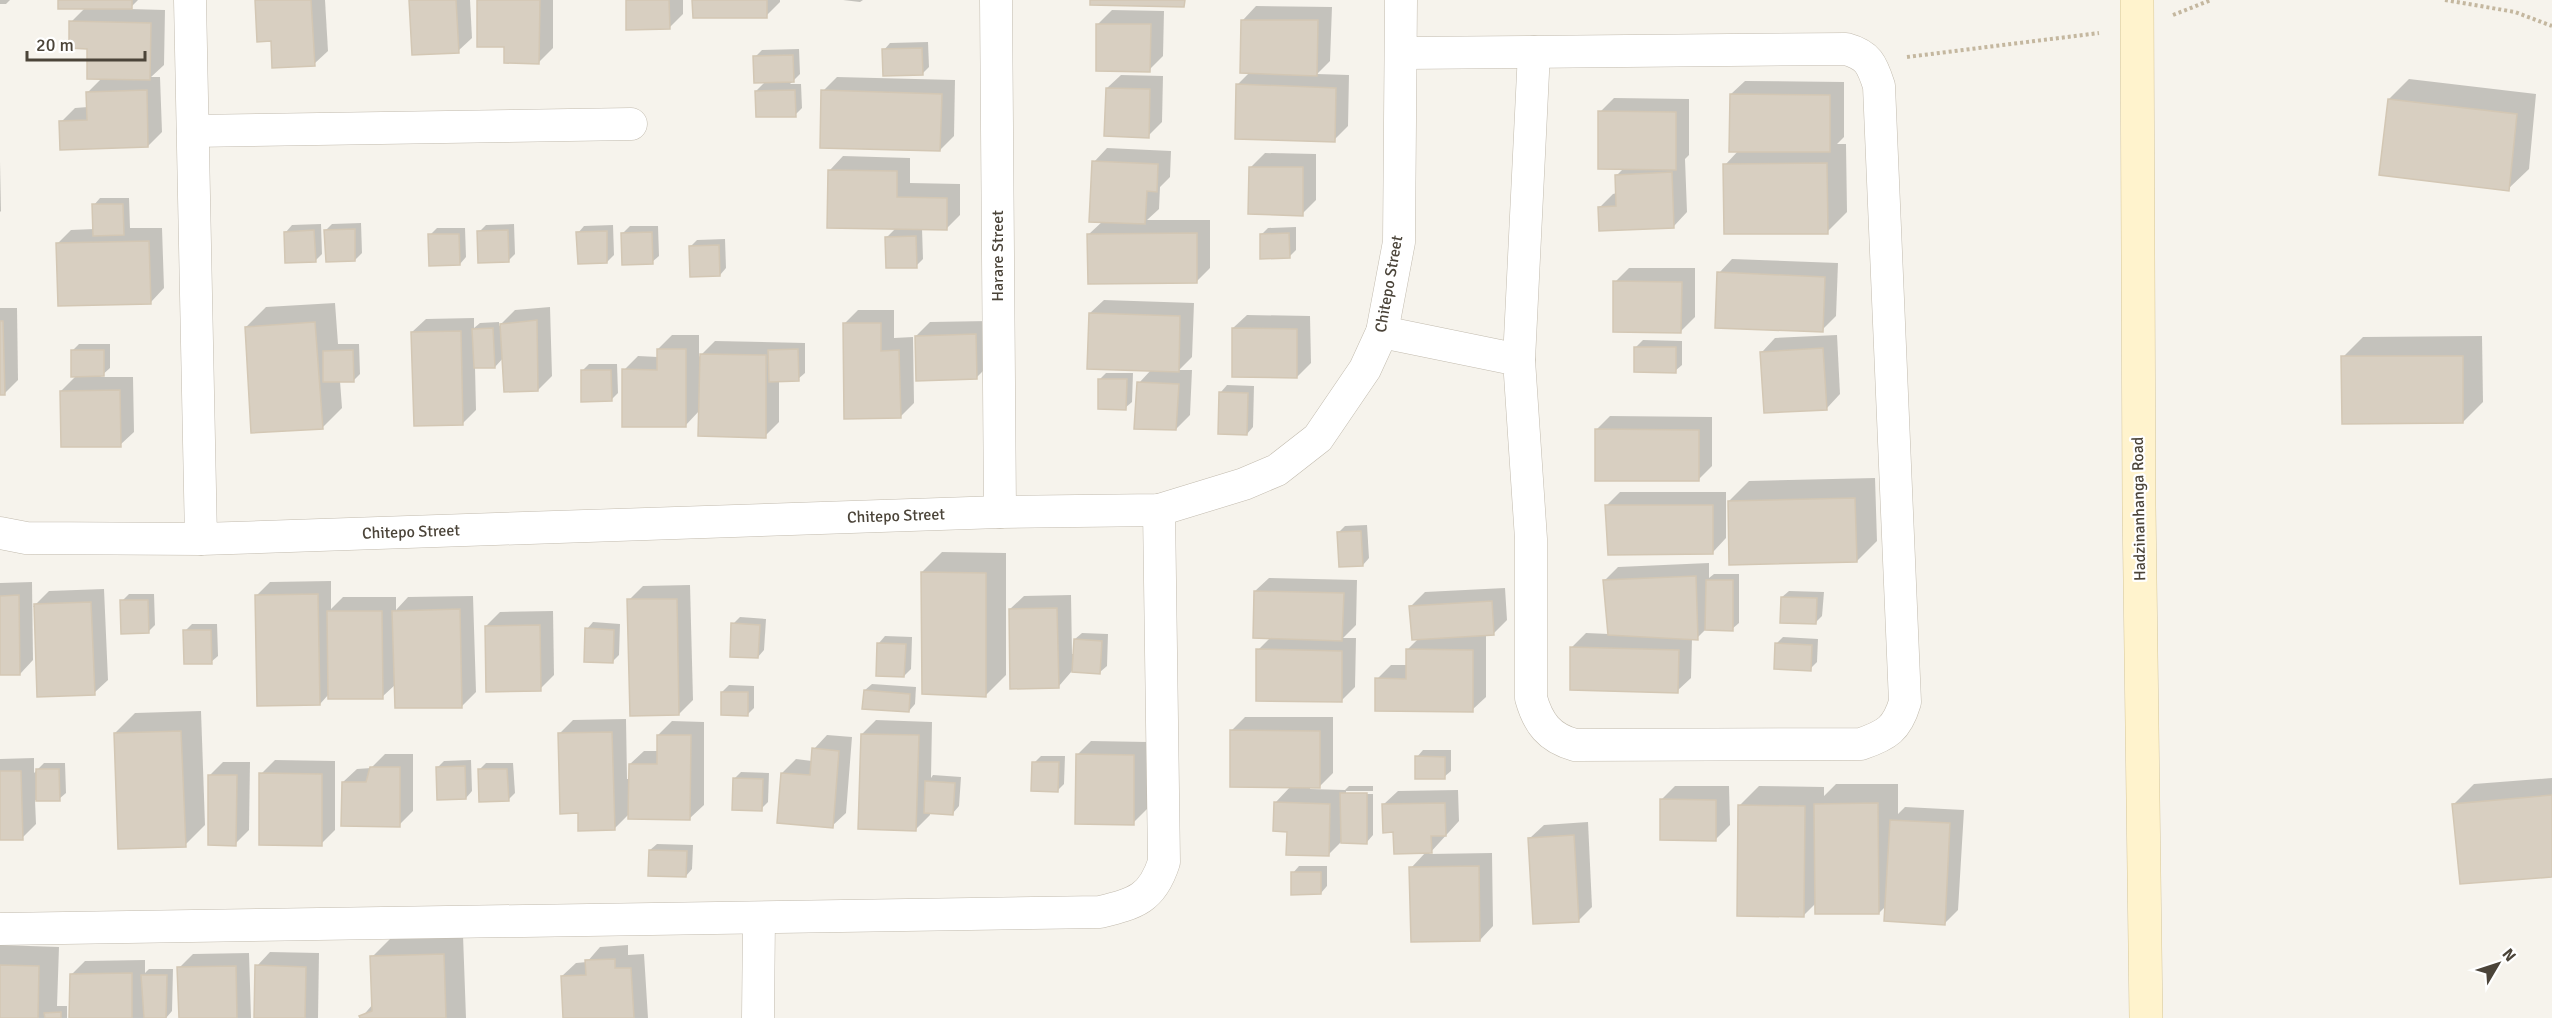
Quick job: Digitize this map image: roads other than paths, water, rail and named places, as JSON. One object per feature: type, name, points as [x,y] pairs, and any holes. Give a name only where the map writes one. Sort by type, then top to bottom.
[{"type":"street","points":[[190,0],[201,539]]},
{"type":"street","name":"Harare Street","points":[[996,0],[1000,512]]},
{"type":"street","name":"Chitepo Street","points":[[0,533],[26,538],[201,539],[1000,512],[1159,510],[1244,484],[1277,470],[1318,438],[1365,369],[1382,332],[1399,242],[1401,0]]},
{"type":"street","name":"Hadzinanhanga Road","points":[[2136,15],[2146,1018]]},
{"type":"street","points":[[1402,53],[1846,49],[1860,53],[1869,61],[1875,71],[1879,86],[1905,702],[1901,716],[1894,727],[1882,737],[1861,744],[1575,745],[1560,741],[1545,728],[1535,713],[1530,698],[1531,539],[1519,360],[1534,52]]},
{"type":"street","points":[[193,131],[631,124]]},
{"type":"street","points":[[1382,332],[1519,360]]},
{"type":"street","points":[[0,929],[1100,912],[1124,906],[1144,897],[1157,884],[1164,862],[1159,510]]},
{"type":"street","points":[[758,1018],[759,918]]}]
